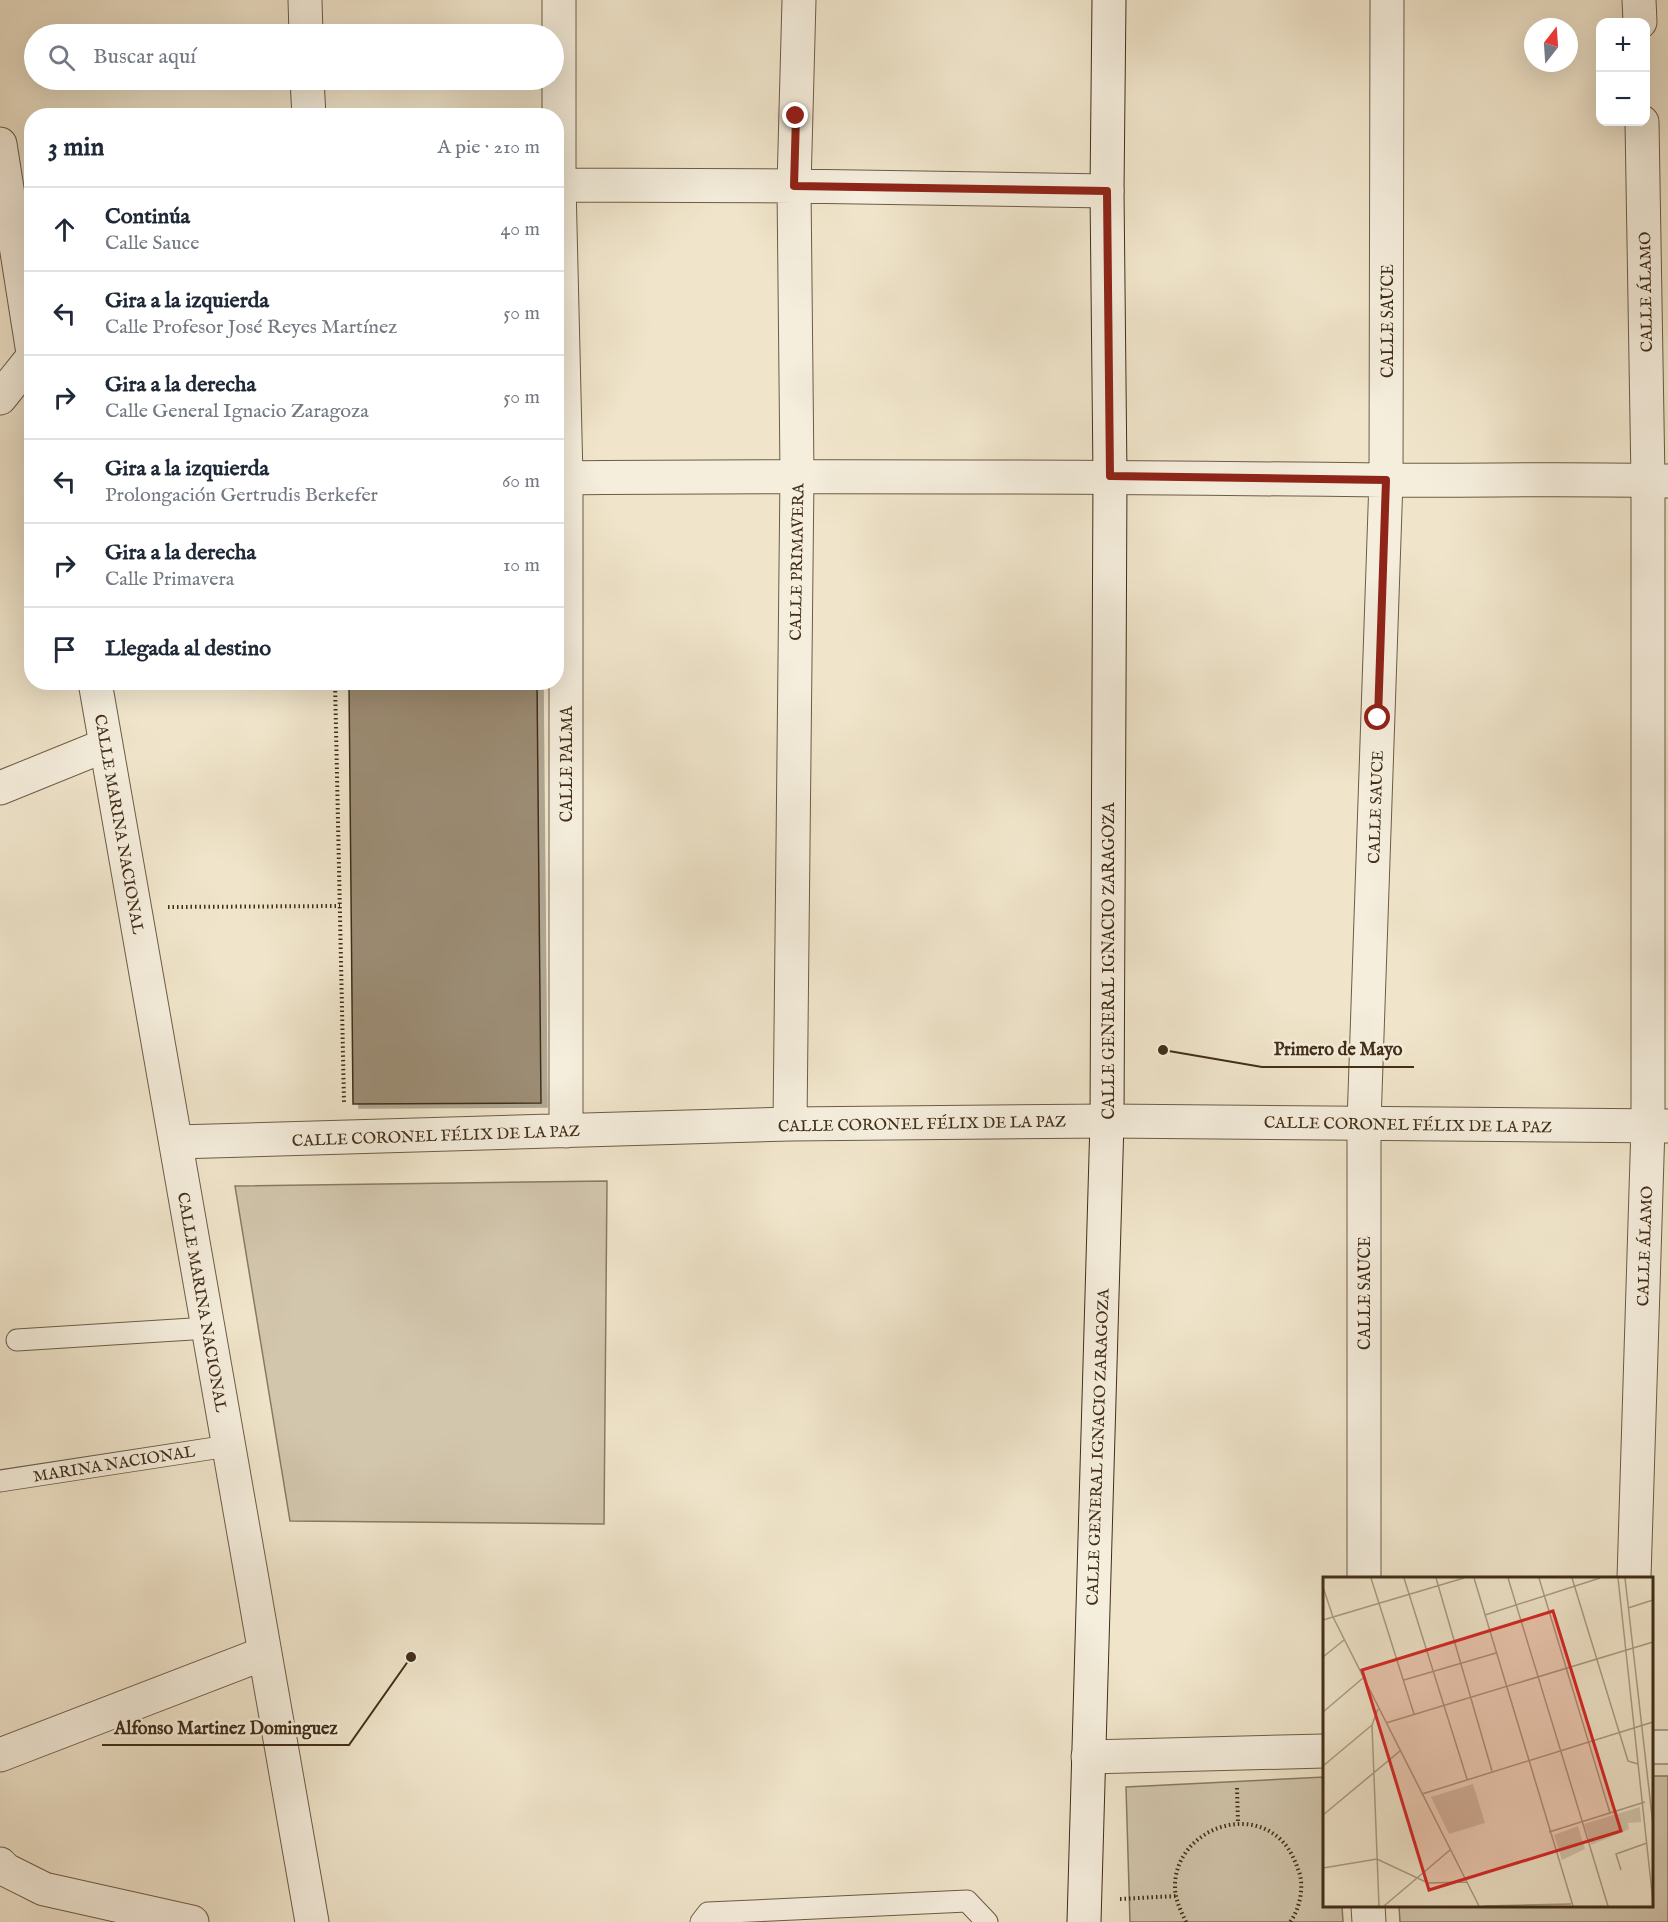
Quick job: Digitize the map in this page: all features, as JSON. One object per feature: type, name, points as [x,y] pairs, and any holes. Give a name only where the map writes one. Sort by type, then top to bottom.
[{"type":"street","points":[[305,0],[306,24]]},
{"type":"street","name":"CALLE PALMA","points":[[559,0],[559,24]]},
{"type":"street","name":"CALLE PRIMAVERA","points":[[790,1124],[797,475],[794,186],[799,0]]},
{"type":"street","name":"CALLE GENERAL IGNACIO ZARAGOZA","points":[[1083,1912],[1107,1121],[1110,476],[1107,191],[1109,0]]},
{"type":"street","name":"CALLE SAUCE","points":[[1364,1577],[1364,1123],[1386,480],[1387,0]]},
{"type":"street","points":[[1640,0],[1640,18]]},
{"type":"street","points":[[308,90],[309,108]]},
{"type":"street","name":"CALLE PALMA","points":[[558,108],[559,90]]},
{"type":"street","name":"CALLE ÁLAMO","points":[[1634,1577],[1658,1126],[1658,480],[1642,126]]},
{"type":"street","points":[[0,144],[24,296]]},
{"type":"street","points":[[564,185],[1107,191]]},
{"type":"street","points":[[0,398],[24,368]]},
{"type":"street","points":[[564,477],[797,475],[1658,480]]},
{"type":"street","name":"CALLE MARINA NACIONAL","points":[[96,690],[312,1922]]},
{"type":"street","name":"CALLE PALMA","points":[[563,690],[566,1131]]},
{"type":"street","points":[[0,788],[106,745]]},
{"type":"street","name":"CALLE CORONEL FÉLIX DE LA PAZ","points":[[176,1142],[790,1124],[1107,1121],[1658,1126]]},
{"type":"street","points":[[0,1755],[265,1653]]},
{"type":"street","points":[[1088,1757],[1323,1751]]},
{"type":"street","points":[[0,1864],[6,1870],[44,1889],[192,1922]]},
{"type":"street","points":[[1368,1907],[1369,1922]]},
{"type":"lane","points":[[17,1340],[208,1328]]},
{"type":"lane","name":"MARINA NACIONAL","points":[[0,1481],[228,1446]]},
{"type":"lane","points":[[701,1922],[708,1913],[967,1901],[987,1922]]},
{"type":"path","points":[[335,690],[344,1137]]},
{"type":"path","points":[[134,907],[340,906]]},
{"type":"path","points":[[1186,1922],[1178,1906],[1175,1887],[1178,1868],[1187,1850],[1201,1836],[1218,1827],[1238,1823],[1259,1827],[1279,1838],[1293,1855],[1301,1875],[1301,1897],[1290,1922]]},
{"type":"path","points":[[1083,1912],[1176,1896]]},
{"type":"shaded area","points":[[607,1181],[604,1524],[290,1521],[235,1186]]},
{"type":"shaded area","points":[[1653,1776],[1668,1776],[1668,1922],[1400,1922],[1399,1907],[1653,1907]]},
{"type":"shaded area","points":[[1323,1777],[1323,1907],[1342,1907],[1343,1922],[1130,1922],[1126,1787]]},
{"type":"building","points":[[349,690],[537,690],[541,1103],[353,1104]]},
{"type":"place","name":"Primero de Mayo","points":[[1163,1050]]},
{"type":"place","name":"Alfonso Martinez Dominguez","points":[[411,1657]]},
{"type":"route","points":[[796,116],[794,186],[1107,191],[1110,476],[1386,480],[1378,718]]}]
